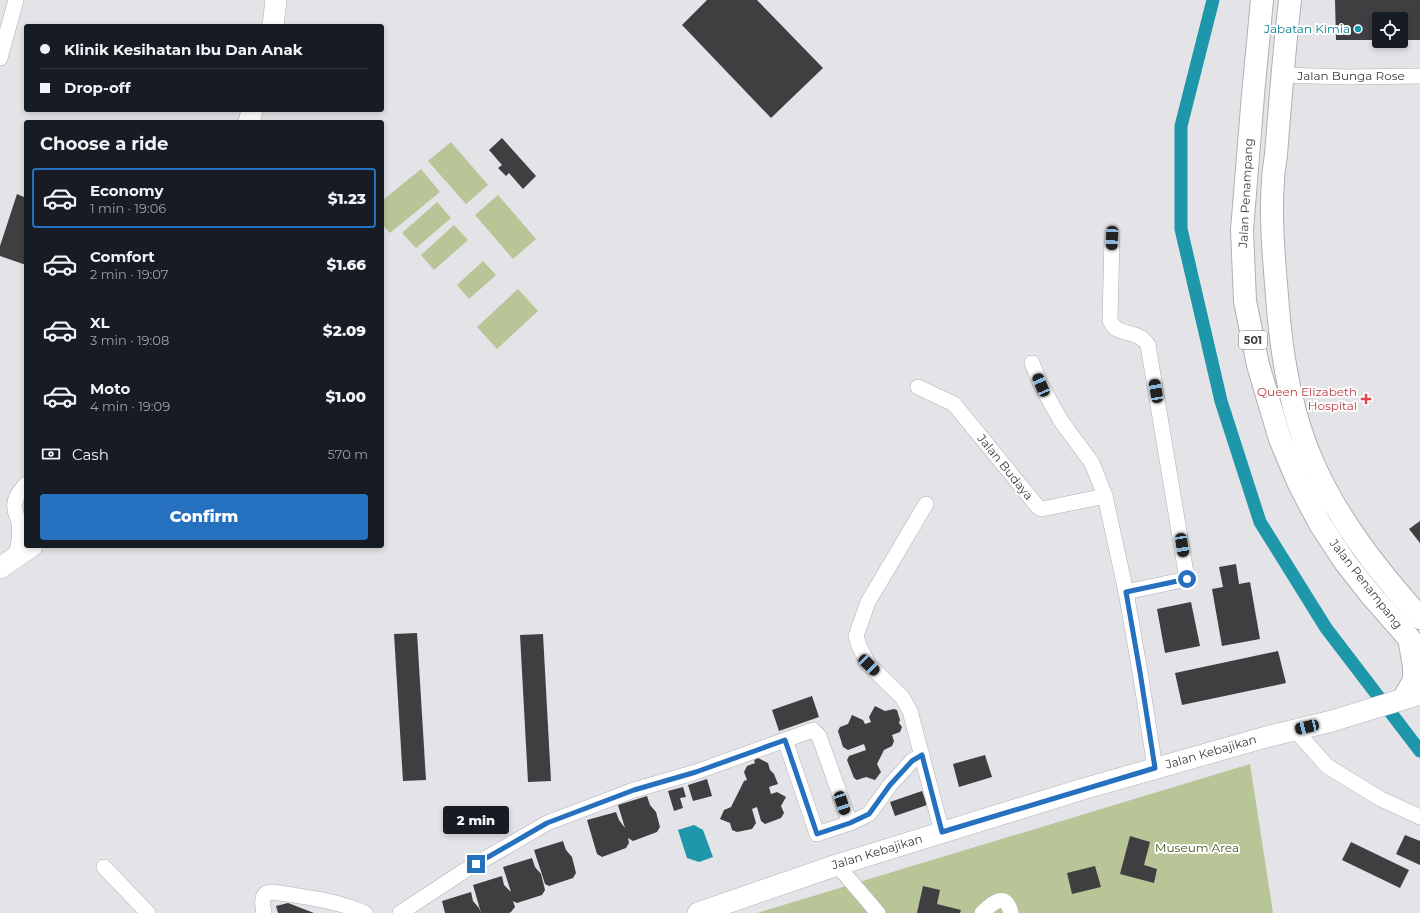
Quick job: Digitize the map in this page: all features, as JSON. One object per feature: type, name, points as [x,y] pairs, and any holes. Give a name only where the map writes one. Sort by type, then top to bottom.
[{"type":"main road","name":"Jalan Penampang","points":[[1262,0],[1252,95],[1242,230],[1245,301],[1258,365],[1280,439],[1299,484],[1320,524],[1345,562],[1371,595],[1414,644]]},
{"type":"main road","name":"Jalan Penampang","points":[[1290,0],[1273,181],[1273,250],[1279,335],[1286,373],[1301,432],[1327,491],[1352,534],[1366,554],[1420,618]]},
{"type":"main road","points":[[1252,95],[1282,75]]},
{"type":"main road","points":[[1280,439],[1285,443],[1291,442],[1297,439],[1301,432]]},
{"type":"main road","points":[[1414,644],[1415,697]]},
{"type":"street","points":[[0,58],[16,0]]},
{"type":"street","points":[[273,24],[276,0]]},
{"type":"street","name":"Jalan Bunga Rose","points":[[1282,75],[1346,77],[1420,76]]},
{"type":"street","points":[[1112,238],[1110,320],[1116,329],[1139,336],[1148,345],[1187,579],[1126,592]]},
{"type":"street","points":[[1032,363],[1041,385],[1061,421],[1092,463],[1105,496],[1126,592],[1155,768]]},
{"type":"street","name":"Jalan Budaya","points":[[918,387],[954,404],[1038,507],[1042,509],[1105,496]]},
{"type":"street","points":[[7,563],[19,542],[23,525],[15,509],[15,501],[24,486]]},
{"type":"street","points":[[926,504],[868,602],[856,636],[859,646],[869,665],[902,697],[910,711],[942,832]]},
{"type":"street","points":[[7,563],[29,548]]},
{"type":"street","name":"Jalan Kebajikan","points":[[698,913],[837,865],[942,832],[1155,768],[1332,721],[1415,697]]},
{"type":"street","points":[[400,913],[464,871],[547,823],[634,790],[696,772],[813,730],[817,732],[819,736],[850,823]]},
{"type":"street","points":[[1295,730],[1327,766],[1381,799],[1420,817]]},
{"type":"street","points":[[785,740],[817,834],[850,823],[869,814],[890,785],[912,761],[922,755]]},
{"type":"street","points":[[837,865],[878,913]]},
{"type":"street","points":[[104,867],[148,913]]},
{"type":"street","points":[[264,913],[262,898],[269,892],[329,901],[354,908],[365,913]]},
{"type":"street","points":[[982,913],[994,902],[998,901],[1003,901],[1007,904],[1011,913]]},
{"type":"green space","points":[[451,142],[488,185],[466,204],[428,161]]},
{"type":"green space","points":[[421,169],[440,192],[390,233],[384,226],[384,199]]},
{"type":"green space","points":[[498,195],[536,239],[513,259],[475,215]]},
{"type":"green space","points":[[437,202],[451,218],[416,248],[402,233]]},
{"type":"green space","points":[[454,225],[468,240],[434,270],[421,255]]},
{"type":"green space","points":[[483,261],[496,275],[469,299],[457,285]]},
{"type":"green space","points":[[518,289],[538,311],[497,349],[477,327]]},
{"type":"green space","name":"Museum Area","points":[[1250,764],[1273,913],[757,913]]},
{"type":"water","points":[[694,825],[703,830],[713,857],[699,862],[687,858],[678,830]]},
{"type":"building","points":[[707,0],[757,0],[823,68],[771,118],[682,25]]},
{"type":"building","name":"Jabatan Kimia","points":[[1335,0],[1420,0],[1420,40],[1408,40],[1408,12],[1372,12],[1372,40],[1336,40]]},
{"type":"building","points":[[502,138],[536,176],[523,189],[509,173],[506,176],[498,168],[502,165],[489,150]]},
{"type":"building","points":[[17,194],[24,197],[24,264],[0,256],[0,246]]},
{"type":"building","points":[[1420,521],[1420,543],[1409,529]]},
{"type":"building","points":[[1236,564],[1239,584],[1250,582],[1260,639],[1222,646],[1212,589],[1223,587],[1219,567]]},
{"type":"building","points":[[1191,602],[1200,646],[1165,653],[1157,609]]},
{"type":"building","points":[[417,633],[426,780],[403,781],[394,634]]},
{"type":"building","points":[[543,634],[551,781],[528,782],[520,635]]},
{"type":"building","points":[[1278,651],[1286,683],[1182,705],[1175,673]]},
{"type":"building","points":[[812,696],[819,717],[779,731],[772,710]]},
{"type":"building","points":[[875,706],[885,711],[894,709],[897,710],[900,720],[899,723],[902,727],[900,732],[892,735],[894,741],[892,746],[884,750],[877,764],[881,772],[875,780],[866,777],[857,780],[854,778],[847,760],[849,756],[866,750],[864,744],[848,750],[843,747],[838,731],[840,727],[848,724],[852,715],[863,720],[865,724],[871,722],[869,717]]},
{"type":"building","points":[[985,755],[992,777],[959,787],[953,764]]},
{"type":"building","points":[[758,758],[768,763],[770,770],[774,774],[778,784],[769,787],[771,794],[777,792],[786,797],[781,806],[784,813],[781,818],[765,824],[761,821],[757,807],[752,809],[756,823],[752,829],[737,832],[732,830],[730,823],[720,819],[724,810],[731,807],[744,781],[747,780],[744,772],[747,766],[755,763],[754,760]]},
{"type":"building","points":[[707,779],[712,796],[693,801],[688,785]]},
{"type":"building","points":[[683,787],[686,797],[680,798],[683,808],[674,811],[668,791]]},
{"type":"building","points":[[922,791],[927,805],[895,816],[890,802]]},
{"type":"building","points":[[647,796],[650,805],[656,812],[660,827],[657,832],[633,841],[628,838],[629,843],[626,848],[602,857],[597,854],[587,820],[616,812],[619,820],[625,828],[618,805]]},
{"type":"building","points":[[1405,835],[1420,841],[1420,865],[1396,854]]},
{"type":"building","points":[[1130,836],[1150,842],[1144,865],[1157,869],[1154,883],[1120,874]]},
{"type":"building","points":[[563,841],[566,850],[572,857],[576,873],[573,878],[549,886],[545,884],[534,850]]},
{"type":"building","points":[[1351,842],[1409,870],[1400,888],[1342,860]]},
{"type":"building","points":[[532,858],[535,867],[541,874],[545,890],[542,895],[517,903],[513,901],[515,907],[509,913],[481,913],[473,885],[502,876],[504,885],[511,892],[503,867]]},
{"type":"building","points":[[1095,866],[1101,887],[1072,894],[1067,873]]},
{"type":"building","points":[[923,886],[940,890],[937,904],[961,910],[960,913],[917,913]]},
{"type":"building","points":[[471,892],[473,901],[481,913],[445,913],[442,901]]},
{"type":"building","points":[[288,903],[314,913],[278,913],[276,906]]},
{"type":"waterway","points":[[1213,0],[1181,126],[1181,229],[1221,401],[1260,522],[1326,628],[1420,751]]},
{"type":"place","name":"Jabatan Kimia","points":[[1358,29]]},
{"type":"place","name":"Queen Elizabeth Hospital","points":[[1366,399]]},
{"type":"route","points":[[476,864],[547,823],[634,790],[696,772],[785,740],[817,834],[850,823],[869,814],[890,785],[912,761],[922,755],[942,832],[1155,768],[1126,592],[1187,579]]}]
